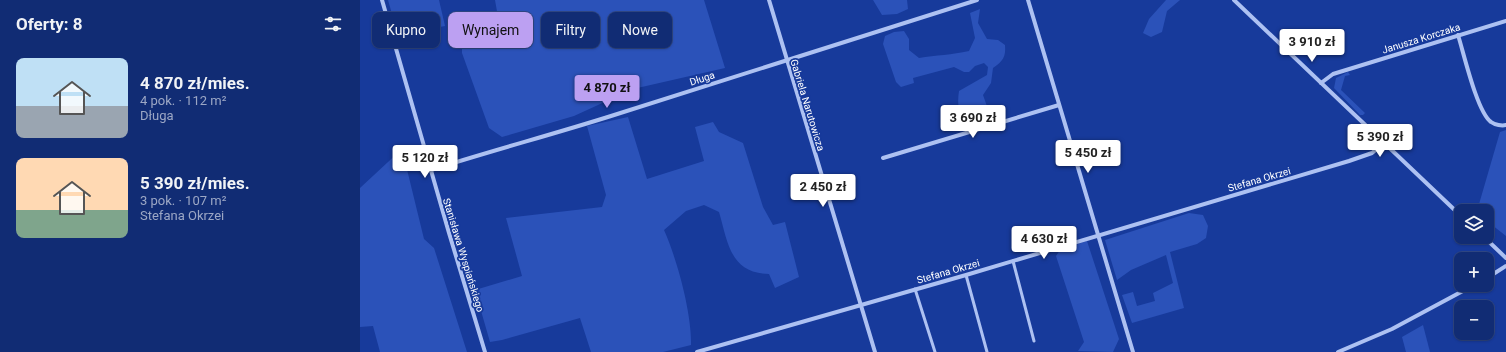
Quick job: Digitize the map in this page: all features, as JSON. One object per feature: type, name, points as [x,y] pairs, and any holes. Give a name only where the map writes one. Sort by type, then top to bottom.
[{"type":"street","name":"Stanisława Wyspiańskiego","points":[[382,0],[485,352]]},
{"type":"street","name":"Gabriela Narutowicza","points":[[768,0],[875,352]]},
{"type":"street","name":"Długa","points":[[431,170],[499,148],[609,116],[977,0]]},
{"type":"street","points":[[1028,0],[1133,352]]},
{"type":"street","points":[[1234,0],[1454,209]]},
{"type":"street","name":"Janusza Korczaka","points":[[1321,83],[1333,74],[1506,21]]},
{"type":"street","points":[[1458,35],[1482,110],[1491,122],[1502,126],[1506,125]]},
{"type":"street","points":[[883,158],[1059,105]]},
{"type":"street","name":"Stefana Okrzei","points":[[696,352],[966,275],[1097,234],[1349,161],[1372,153],[1384,143]]},
{"type":"street","points":[[1491,244],[1506,258]]},
{"type":"street","points":[[1494,274],[1506,266]]},
{"type":"street","points":[[1338,352],[1392,329],[1461,292]]},
{"type":"lane","points":[[1013,261],[1034,342]]},
{"type":"lane","points":[[966,275],[987,352]]},
{"type":"lane","points":[[915,289],[935,352]]},
{"type":"shaded area","points":[[388,0],[439,0],[445,26],[440,27],[440,12],[391,12]]},
{"type":"shaded area","points":[[495,0],[704,0],[725,68],[633,89],[574,116],[502,137],[489,128],[462,53],[462,48],[533,48],[533,12],[497,12]]},
{"type":"shaded area","points":[[873,0],[907,0],[908,9],[897,14],[882,15]]},
{"type":"shaded area","points":[[1166,0],[1180,0],[1167,11],[1162,32],[1151,37],[1143,33],[1149,19]]},
{"type":"shaded area","points":[[980,9],[978,23],[987,39],[998,40],[1005,45],[1005,53],[1001,61],[993,68],[991,83],[983,95],[989,112],[969,123],[960,113],[958,101],[959,91],[987,75],[988,67],[984,63],[975,66],[969,72],[964,72],[954,67],[913,78],[914,83],[901,87],[896,82],[883,44],[885,36],[894,32],[904,31],[909,39],[909,50],[919,58],[969,51],[975,38],[970,13]]},
{"type":"shaded area","points":[[1348,72],[1350,75],[1345,76],[1341,90],[1365,113],[1363,115],[1360,115],[1334,88],[1336,78]]},
{"type":"shaded area","points":[[628,117],[647,179],[704,161],[695,127],[713,122],[719,132],[743,143],[763,207],[773,225],[785,222],[799,277],[775,288],[769,274],[756,272],[746,268],[738,262],[728,245],[719,212],[704,205],[686,211],[664,230],[679,271],[683,287],[691,332],[691,345],[663,352],[591,352],[580,318],[490,342],[475,290],[522,276],[506,218],[602,207],[606,195],[587,126]]},
{"type":"shaded area","points":[[1506,130],[1506,236],[1494,227],[1494,204],[1479,204],[1500,132]]},
{"type":"shaded area","points":[[402,149],[424,239],[434,248],[467,352],[380,352],[373,326],[360,327],[360,188]]},
{"type":"shaded area","points":[[1189,213],[1203,215],[1208,226],[1206,238],[1197,244],[1170,252],[1184,308],[1132,323],[1122,295],[1133,292],[1137,306],[1155,301],[1153,293],[1173,283],[1166,255],[1131,270],[1117,280],[1105,240]]},
{"type":"shaded area","points":[[1087,241],[1119,339],[1113,352],[1078,351],[1084,342],[1056,256],[1060,250]]},
{"type":"shaded area","points":[[1423,325],[1430,352],[1406,352],[1402,337]]}]
